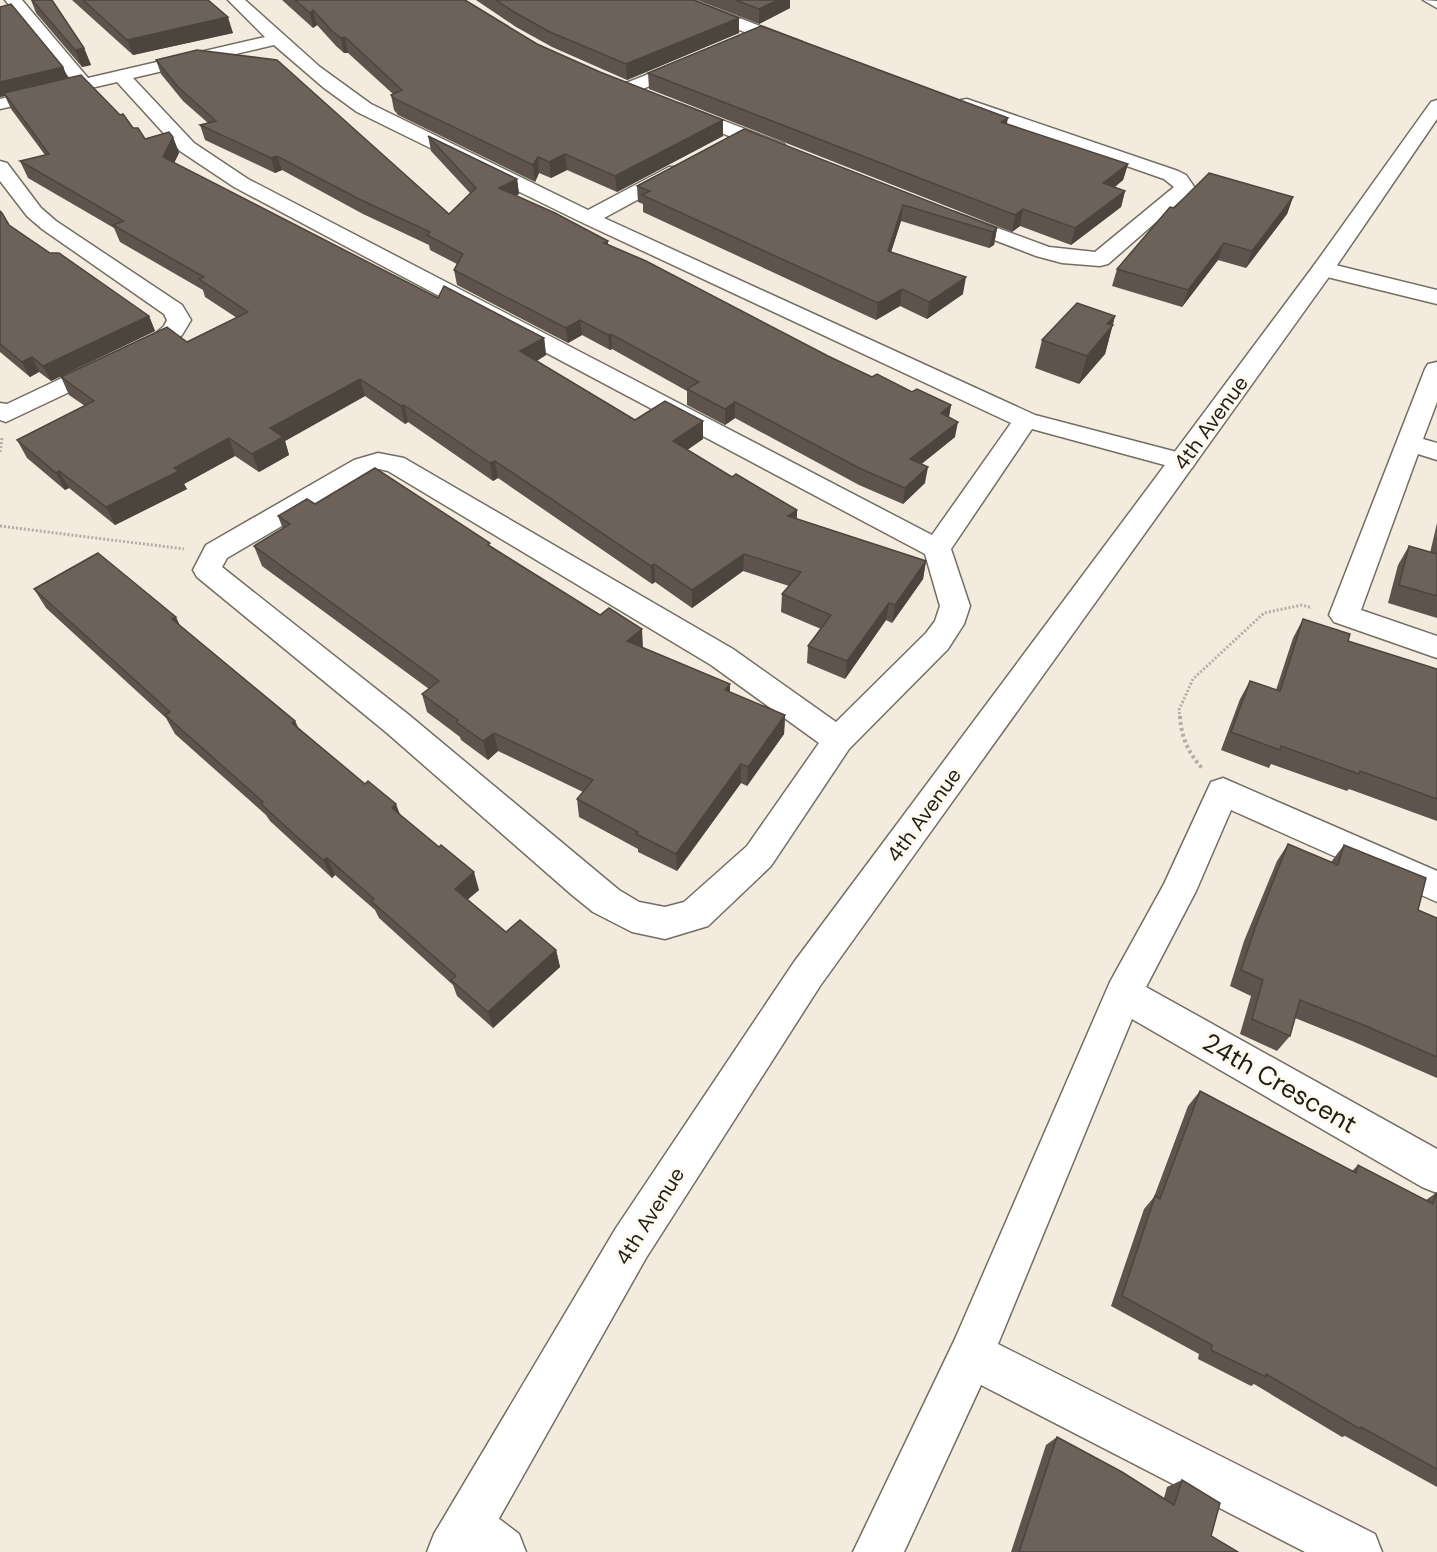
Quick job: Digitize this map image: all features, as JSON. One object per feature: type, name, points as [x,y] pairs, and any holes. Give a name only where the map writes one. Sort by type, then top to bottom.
[{"type":"street","points":[[13,0],[84,84]]},
{"type":"street","points":[[236,0],[276,39],[341,93],[364,108],[588,218],[1026,420],[1183,462]]},
{"type":"street","points":[[677,0],[760,33],[816,52]]},
{"type":"street","points":[[740,42],[760,33]]},
{"type":"street","points":[[0,104],[276,39]]},
{"type":"street","points":[[627,89],[709,55]]},
{"type":"street","points":[[121,75],[187,147],[241,183],[937,549],[955,606],[949,624],[937,640],[838,740],[759,856],[695,915],[665,923],[632,916],[606,901],[399,724],[207,570],[216,552],[363,466],[378,461],[395,464],[722,657],[838,740]]},
{"type":"street","points":[[607,80],[799,157]]},
{"type":"street","points":[[942,214],[1030,249],[1085,260],[1100,259],[1185,188],[1179,179],[1172,175],[949,98]]},
{"type":"street","name":"4th Avenue","points":[[473,1543],[631,1243],[807,974],[1183,462],[1323,269],[1437,106]]},
{"type":"street","points":[[723,146],[744,135]]},
{"type":"street","points":[[588,218],[692,163]]},
{"type":"street","points":[[0,167],[34,212],[174,310],[179,320],[174,330],[163,339],[6,414],[0,410]]},
{"type":"street","points":[[1323,269],[1437,297]]},
{"type":"street","points":[[1437,369],[1344,615],[1437,647]]},
{"type":"street","points":[[937,549],[1026,420]]},
{"type":"street","points":[[1409,444],[1437,452]]},
{"type":"street","points":[[878,1552],[970,1355],[1123,994],[1178,891],[1223,791],[1437,887]]},
{"type":"street","name":"24th Crescent","points":[[1123,994],[1437,1172]]},
{"type":"street","points":[[970,1355],[1357,1552]]},
{"type":"lane","points":[[1428,0],[1437,4]]},
{"type":"path","points":[[0,526],[216,552]]},
{"type":"path","points":[[1223,791],[1194,759],[1181,734],[1179,711],[1193,679],[1264,613],[1302,605],[1344,615]]},
{"type":"building","points":[[32,0],[52,0],[84,48],[75,50]]},
{"type":"building","points":[[83,0],[208,0],[228,17],[127,40]]},
{"type":"building","points":[[295,0],[465,0],[537,44],[600,72],[723,120],[615,176],[565,154],[549,162],[538,157],[533,165],[395,99],[391,95],[402,90],[345,37],[341,38],[332,31],[313,10],[310,13]]},
{"type":"building","points":[[496,0],[694,0],[739,18],[626,64],[550,32]]},
{"type":"building","points":[[735,0],[778,0],[759,9]]},
{"type":"building","points":[[11,4],[63,67],[0,82],[0,7]]},
{"type":"building","points":[[761,26],[1008,118],[1001,122],[1128,164],[1103,183],[1125,191],[1075,228],[1023,209],[1015,215],[648,73]]},
{"type":"building","points":[[197,50],[277,60],[449,214],[476,188],[428,136],[517,179],[499,188],[555,213],[608,241],[604,243],[646,261],[828,356],[872,377],[877,374],[912,392],[917,389],[951,405],[941,413],[958,422],[910,459],[928,467],[905,488],[861,469],[735,402],[725,409],[687,389],[699,382],[611,334],[608,335],[580,320],[566,328],[454,270],[463,254],[427,235],[430,232],[359,199],[277,156],[271,158],[200,125],[216,121],[178,87],[156,60]]},
{"type":"building","points":[[81,75],[120,115],[123,114],[133,128],[138,128],[145,139],[169,132],[173,137],[163,157],[438,298],[444,286],[544,338],[520,351],[635,420],[665,401],[703,421],[673,441],[732,477],[736,474],[797,510],[788,516],[926,561],[895,605],[889,603],[847,661],[808,646],[831,615],[782,594],[801,572],[744,554],[692,590],[654,564],[651,566],[495,461],[490,463],[404,405],[401,406],[360,379],[270,428],[283,437],[252,454],[229,438],[174,468],[179,471],[106,507],[59,471],[56,473],[17,440],[94,401],[61,377],[167,327],[187,342],[248,312],[199,279],[204,277],[113,225],[124,221],[20,161],[49,154],[4,93]]},
{"type":"building","points":[[744,129],[997,228],[993,232],[903,205],[888,251],[966,277],[929,302],[902,289],[878,303],[642,195],[650,191],[637,186]]},
{"type":"building","points":[[1209,173],[1293,197],[1252,251],[1224,243],[1188,290],[1117,269],[1170,207],[1174,208]]},
{"type":"building","points":[[0,211],[9,225],[50,253],[59,253],[149,316],[43,366],[32,357],[22,362],[0,344]]},
{"type":"building","points":[[1077,303],[1115,316],[1107,324],[1113,325],[1087,356],[1042,340]]},
{"type":"building","points":[[375,468],[490,543],[488,545],[600,615],[609,608],[642,629],[627,641],[730,684],[725,690],[785,715],[748,767],[741,764],[676,854],[636,834],[638,832],[577,799],[593,780],[494,733],[483,741],[456,722],[458,720],[422,694],[439,681],[254,546],[290,524],[278,516],[307,499],[315,504]]},
{"type":"building","points":[[1409,546],[1437,554],[1437,596],[1399,585]]},
{"type":"building","points":[[98,553],[176,617],[172,619],[295,721],[292,723],[365,784],[368,781],[396,804],[392,808],[439,847],[441,845],[474,872],[455,889],[506,932],[520,920],[556,950],[488,1012],[451,980],[456,976],[371,901],[374,899],[327,858],[323,860],[261,804],[263,802],[165,715],[170,712],[34,589]]},
{"type":"building","points":[[1303,619],[1350,634],[1348,641],[1437,669],[1437,799],[1360,771],[1359,774],[1281,746],[1280,750],[1231,732],[1250,681],[1280,691]]},
{"type":"building","points":[[1288,844],[1338,865],[1344,845],[1426,878],[1418,910],[1437,918],[1437,1057],[1300,1000],[1290,1036],[1252,1019],[1263,980],[1241,970]]},
{"type":"building","points":[[1200,1091],[1356,1173],[1358,1165],[1433,1204],[1437,1193],[1437,1469],[1361,1427],[1360,1429],[1266,1374],[1266,1377],[1211,1350],[1212,1345],[1122,1296],[1155,1196],[1160,1199]]},
{"type":"building","points":[[1057,1437],[1122,1472],[1174,1505],[1182,1480],[1220,1503],[1211,1536],[1238,1552],[1019,1552]]}]
